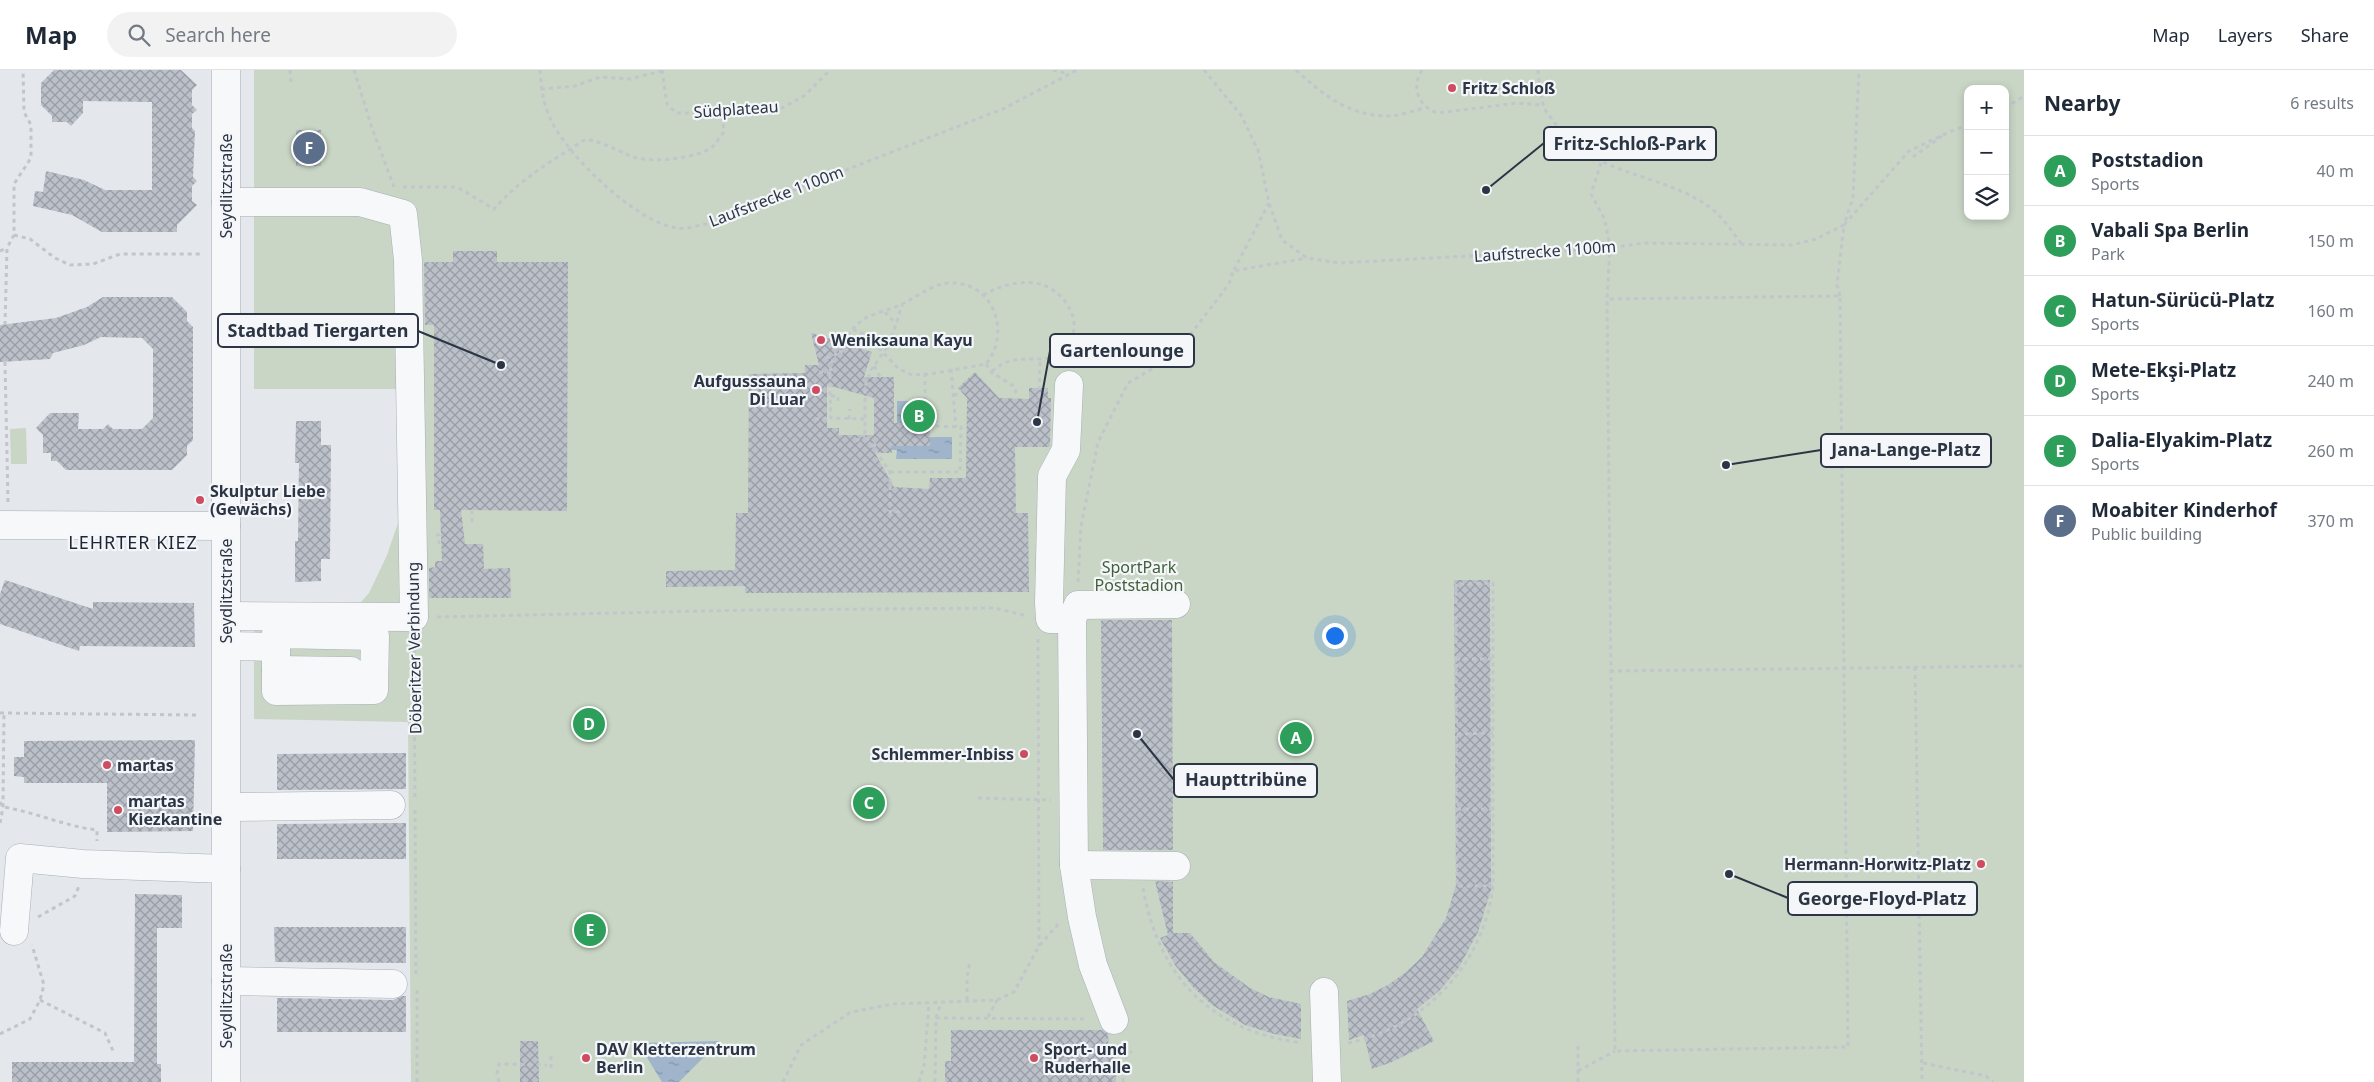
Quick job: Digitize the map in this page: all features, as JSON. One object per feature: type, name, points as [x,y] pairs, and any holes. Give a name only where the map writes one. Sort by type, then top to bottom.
[{"type":"street","name":"Seydlitzstraße","points":[[226,70],[226,1082]]},
{"type":"street","name":"Döberitzer Verbindung","points":[[226,202],[360,202],[403,214],[408,260],[414,617]]},
{"type":"street","points":[[1069,385],[1066,450],[1052,476],[1074,801],[1074,865],[1082,917],[1093,965],[1114,1020]]},
{"type":"street","points":[[4,525],[226,526]]},
{"type":"street","points":[[1060,616],[1176,604]]},
{"type":"street","points":[[227,616],[414,617]]},
{"type":"street","points":[[227,646],[276,659],[351,671]]},
{"type":"street","points":[[227,807],[391,805]]},
{"type":"street","points":[[23,937],[20,858],[90,864],[226,869]]},
{"type":"street","points":[[1074,865],[1176,866]]},
{"type":"street","points":[[226,981],[393,984]]},
{"type":"street","points":[[1324,992],[1327,1082]]},
{"type":"path","points":[[5,325],[7,248],[14,235],[14,184],[31,158],[31,125],[24,112],[23,70]]},
{"type":"path","points":[[290,70],[291,82]]},
{"type":"path","points":[[354,70],[372,128],[394,188],[457,187],[494,209],[510,191],[529,175],[586,139],[604,142],[633,157],[647,160],[699,154],[712,147],[724,132],[722,113]]},
{"type":"path","name":"Laufstrecke 1100m","points":[[540,70],[541,89],[550,119],[570,150],[621,200],[649,219],[678,229],[707,224],[996,111],[1076,70]]},
{"type":"path","points":[[541,89],[575,86],[600,77],[630,79],[662,70]]},
{"type":"path","name":"Südplateau","points":[[662,70],[667,104],[676,113],[722,113],[782,108],[804,96],[830,70]]},
{"type":"path","points":[[1053,70],[1070,74]]},
{"type":"path","name":"Laufstrecke 1100m","points":[[1204,70],[1242,115],[1258,150],[1269,203],[1282,240],[1307,258],[1340,263],[1610,248],[1642,243],[1792,245],[1816,239],[1844,225]]},
{"type":"path","points":[[1296,70],[1333,102],[1372,115],[1393,116],[1426,107]]},
{"type":"path","points":[[1422,70],[1416,84],[1417,93],[1426,107],[1443,114],[1517,103],[1543,106]]},
{"type":"path","points":[[1538,70],[1543,106],[1563,134],[1574,145],[1601,162],[1684,192],[1708,206],[1727,224],[1741,243]]},
{"type":"path","points":[[1578,1070],[1615,1051],[1848,1047],[1840,296],[1838,285],[1844,225],[1852,197],[1859,70]]},
{"type":"path","points":[[2009,105],[2024,96]]},
{"type":"path","points":[[1844,225],[1909,151],[1949,132],[1964,127]]},
{"type":"path","points":[[1913,157],[1949,132]]},
{"type":"path","points":[[1601,162],[1591,194],[1605,220],[1610,248],[1607,299],[1615,1051]]},
{"type":"path","points":[[1039,946],[1040,800],[1060,616],[1098,442],[1128,383],[1174,356],[1229,284],[1233,271],[1269,203]]},
{"type":"path","points":[[14,235],[35,242],[55,258],[70,265],[93,264],[120,254],[200,254]]},
{"type":"path","points":[[0,251],[7,248]]},
{"type":"path","points":[[1233,271],[1307,258]]},
{"type":"path","points":[[831,418],[833,358],[853,329],[865,318],[885,312],[930,288],[947,283],[964,284],[983,295],[994,310],[999,325],[998,342],[994,355],[986,364],[912,375],[899,369],[866,336],[853,329]]},
{"type":"path","points":[[983,295],[1001,286],[1036,283],[1052,289],[1065,300],[1072,314],[1074,329],[1069,343],[1060,353],[1048,360],[1013,360],[992,372]]},
{"type":"path","points":[[1607,299],[1840,296]]},
{"type":"path","points":[[900,512],[890,512],[890,472],[865,435],[865,387],[874,366],[890,343],[903,304]]},
{"type":"path","points":[[885,312],[896,324]]},
{"type":"path","points":[[824,349],[826,357],[833,358]]},
{"type":"path","points":[[839,351],[844,353]]},
{"type":"path","points":[[1039,398],[1040,360]]},
{"type":"path","points":[[4,525],[5,362]]},
{"type":"path","points":[[986,364],[992,372],[1015,387],[1016,394]]},
{"type":"path","points":[[874,366],[880,377]]},
{"type":"path","points":[[951,369],[956,426]]},
{"type":"path","points":[[819,372],[831,373]]},
{"type":"path","points":[[890,472],[960,472],[961,426],[925,426],[925,374]]},
{"type":"path","points":[[954,396],[961,390]]},
{"type":"path","points":[[831,396],[838,396],[838,405]]},
{"type":"path","points":[[849,418],[850,409]]},
{"type":"path","points":[[815,419],[865,419]]},
{"type":"path","points":[[856,440],[865,435]]},
{"type":"path","points":[[873,447],[877,438]]},
{"type":"path","points":[[472,510],[472,522]]},
{"type":"path","points":[[1350,1043],[1380,1034],[1409,1019],[1431,1003],[1452,982],[1468,959],[1482,933],[1491,904],[1494,886],[1493,583],[1456,584],[1458,886],[1494,886]]},
{"type":"path","points":[[414,617],[505,617],[751,610],[994,608],[1060,616]]},
{"type":"path","name":"Döberitzer Verbindung","points":[[414,617],[417,1082]]},
{"type":"path","points":[[1456,659],[1493,659]]},
{"type":"path","points":[[1610,671],[2024,666]]},
{"type":"path","points":[[1915,667],[1922,1082]]},
{"type":"path","points":[[0,823],[2,807],[1,711],[200,715]]},
{"type":"path","points":[[1457,734],[1493,734]]},
{"type":"path","points":[[978,798],[1074,801]]},
{"type":"path","points":[[0,802],[2,807]]},
{"type":"path","points":[[0,1034],[30,1019],[40,1000],[44,985],[23,937],[75,896],[90,864],[97,830],[48,820],[25,810],[2,807]]},
{"type":"path","points":[[1457,809],[1493,809]]},
{"type":"path","points":[[1139,866],[1145,899],[1156,937],[1166,959],[1188,990],[1210,1008],[1243,1029],[1272,1038],[1301,1043]]},
{"type":"path","points":[[783,1082],[801,1045],[851,1012],[893,1004],[997,1000],[1014,992],[1039,946],[1058,922],[1082,917]]},
{"type":"path","points":[[967,1000],[967,977],[970,962]]},
{"type":"path","points":[[40,1000],[105,1033],[114,1053]]},
{"type":"path","points":[[988,1018],[997,1000]]},
{"type":"path","points":[[919,1082],[924,1066],[929,1003]]},
{"type":"path","points":[[935,1082],[936,1018],[941,1003]]},
{"type":"path","points":[[936,1018],[1050,1017],[1114,1020]]},
{"type":"path","points":[[1578,1046],[1578,1082]]},
{"type":"path","points":[[1123,1082],[1123,1061],[1132,1051]]},
{"type":"path","points":[[499,1082],[497,1073],[499,1064],[549,1066],[551,1052]]},
{"type":"path","points":[[1923,1063],[1986,1076],[1994,1082]]},
{"type":"green space","name":"SportPark Poststadion","points":[[254,70],[2024,70],[2024,1082],[411,1082],[408,722],[254,719],[254,609],[352,607],[361,602],[369,593],[387,555],[401,514],[401,389],[254,389]]},
{"type":"green space","points":[[26,428],[27,464],[11,464],[10,429]]},
{"type":"water","points":[[897,401],[920,401],[920,410],[912,410],[912,437],[952,437],[952,459],[896,459],[897,450],[891,450],[891,443],[897,443]]},
{"type":"water","points":[[720,1041],[679,1082],[662,1082],[638,1043]]},
{"type":"building","points":[[54,70],[181,70],[197,85],[192,90],[192,105],[197,110],[192,114],[192,128],[195,131],[193,177],[197,181],[192,186],[192,201],[197,205],[177,225],[177,232],[102,232],[72,215],[33,206],[35,191],[43,192],[46,171],[84,180],[105,190],[152,190],[152,102],[83,101],[83,113],[71,126],[67,122],[52,122],[52,116],[41,105],[41,83]]},
{"type":"building","points":[[296,130],[321,130],[321,166],[296,166]]},
{"type":"building","points":[[453,251],[497,251],[497,262],[568,262],[567,511],[461,510],[465,544],[483,544],[484,569],[510,568],[511,598],[429,598],[429,568],[435,567],[435,561],[442,561],[440,510],[434,510],[434,325],[425,325],[424,262],[453,262]]},
{"type":"building","points":[[103,297],[172,297],[187,312],[187,321],[193,327],[193,440],[187,446],[187,455],[172,470],[66,470],[57,461],[51,461],[51,453],[43,453],[43,435],[36,428],[50,413],[79,413],[78,429],[103,429],[108,424],[113,429],[142,429],[153,418],[153,349],[142,338],[101,337],[84,345],[53,353],[50,359],[0,362],[0,325],[56,318],[87,307]]},
{"type":"building","points":[[811,333],[872,352],[864,377],[894,377],[894,423],[930,422],[930,446],[891,446],[892,453],[875,453],[894,487],[929,489],[930,478],[966,478],[967,398],[958,388],[975,372],[999,398],[1029,399],[1029,388],[1048,388],[1048,398],[1051,398],[1050,447],[1015,447],[1016,513],[1028,513],[1029,592],[745,593],[745,586],[666,587],[666,571],[735,570],[736,513],[748,513],[749,374],[805,373],[805,365],[819,365]],"holes":[[[827,385],[874,398],[874,435],[839,435],[839,428],[827,428]]]},
{"type":"building","points":[[296,421],[321,421],[321,445],[331,445],[330,559],[321,559],[321,581],[295,582],[295,541],[298,541],[299,463],[295,463]]},
{"type":"building","points":[[5,580],[93,609],[93,602],[194,603],[195,647],[80,646],[79,651],[0,624],[0,594]]},
{"type":"building","points":[[1454,580],[1490,580],[1491,890],[1478,932],[1458,969],[1439,991],[1417,1009],[1434,1041],[1392,1062],[1372,1069],[1364,1035],[1349,1040],[1347,1001],[1370,994],[1388,985],[1422,957],[1446,918],[1456,885]]},
{"type":"building","points":[[1101,620],[1172,620],[1173,850],[1103,850]]},
{"type":"building","points":[[195,740],[193,831],[107,832],[107,783],[24,783],[24,777],[14,776],[14,757],[24,757],[24,741]]},
{"type":"building","points":[[406,753],[406,789],[277,790],[277,754]]},
{"type":"building","points":[[406,823],[406,859],[277,859],[277,824]]},
{"type":"building","points":[[1155,881],[1173,882],[1173,933],[1190,933],[1214,962],[1250,988],[1269,997],[1301,1004],[1301,1039],[1274,1034],[1245,1025],[1212,1005],[1192,986],[1175,965],[1160,938],[1168,935]]},
{"type":"building","points":[[135,894],[182,895],[182,928],[157,928],[157,1064],[161,1064],[161,1082],[12,1082],[12,1062],[134,1062]]},
{"type":"building","points":[[274,927],[406,927],[406,963],[275,962]]},
{"type":"building","points":[[406,996],[406,1032],[277,1032],[277,998],[393,1000]]},
{"type":"building","name":"Sport- und Ruderhalle","points":[[951,1030],[1103,1030],[1108,1034],[1109,1055],[1116,1055],[1116,1082],[945,1082],[945,1061],[951,1061]]},
{"type":"building","points":[[520,1041],[538,1041],[539,1082],[520,1082]]},
{"type":"place","name":"Fritz Schloß","points":[[1452,88]]},
{"type":"place","name":"Moabiter Kinderhof","points":[[309,148]]},
{"type":"place","name":"Fritz-Schloß-Park","points":[[1486,190]]},
{"type":"place","name":"Weniksauna Kayu","points":[[821,340]]},
{"type":"place","name":"Stadtbad Tiergarten","points":[[501,365]]},
{"type":"place","name":"Aufgusssauna Di Luar","points":[[816,390]]},
{"type":"place","name":"Vabali Spa Berlin","points":[[919,416]]},
{"type":"place","name":"Gartenlounge","points":[[1037,422]]},
{"type":"place","name":"Jana-Lange-Platz","points":[[1726,465]]},
{"type":"place","name":"Skulptur Liebe (Gewächs)","points":[[200,500]]},
{"type":"place","name":"Mete-Ekşi-Platz","points":[[589,724]]},
{"type":"place","name":"Haupttribüne","points":[[1137,734]]},
{"type":"place","name":"Poststadion","points":[[1296,738]]},
{"type":"place","name":"Schlemmer-Inbiss","points":[[1024,754]]},
{"type":"place","name":"martas","points":[[107,765]]},
{"type":"place","name":"Hatun-Sürücü-Platz","points":[[869,803]]},
{"type":"place","name":"martas Kiezkantine","points":[[118,810]]},
{"type":"place","name":"Hermann-Horwitz-Platz","points":[[1981,864]]},
{"type":"place","name":"George-Floyd-Platz","points":[[1729,874]]},
{"type":"place","name":"Dalia-Elyakim-Platz","points":[[590,930]]},
{"type":"place","name":"DAV Kletterzentrum Berlin","points":[[586,1058]]},
{"type":"place","name":"Sport- und Ruderhalle","points":[[1034,1058]]},
{"type":"district","name":"LEHRTER KIEZ","points":[[133,543]]}]
